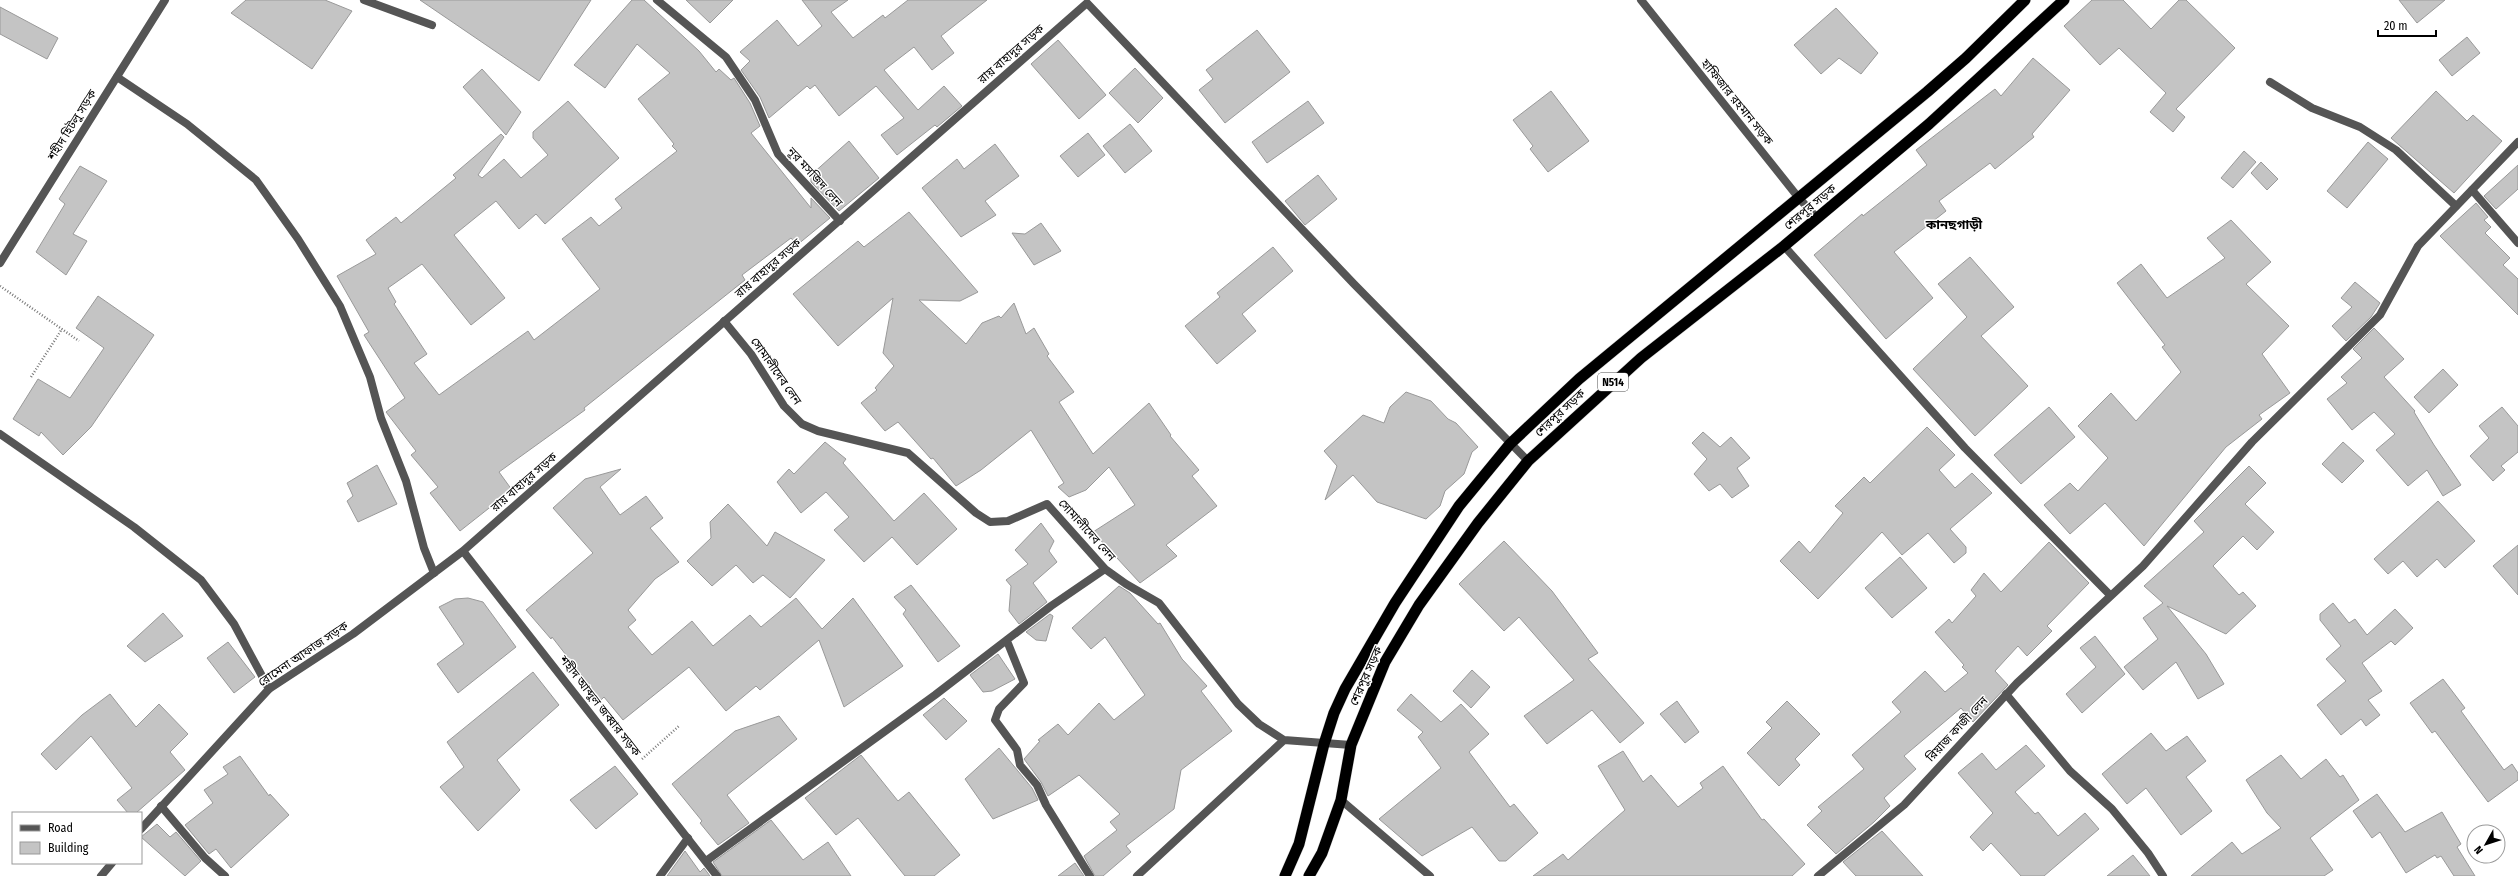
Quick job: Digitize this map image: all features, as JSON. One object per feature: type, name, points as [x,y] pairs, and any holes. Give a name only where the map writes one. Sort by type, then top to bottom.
[{"type":"highway","name":"শেরপুর সড়ক","points":[[1285,876],[1299,844],[1307,820],[1324,744],[1334,712],[1345,689],[1395,603],[1459,506],[1510,444],[1579,379],[1927,92],[1966,58],[2025,0]]},
{"type":"highway","name":"শেরপুর সড়ক","points":[[1309,876],[1322,853],[1340,800],[1351,745],[1385,662],[1419,605],[1478,523],[1528,461],[1641,358],[1784,246],[1929,124],[2064,0]]},
{"type":"street","name":"শহীদ হিটলু সড়ক","points":[[0,263],[165,0]]},
{"type":"street","points":[[364,0],[432,25]]},
{"type":"street","name":"নূর মসজিদ লেন","points":[[657,0],[726,57],[755,100],[778,154],[840,221]]},
{"type":"street","name":"হাফিজার রহমান সড়ক","points":[[1640,0],[1798,197],[1817,218]]},
{"type":"street","points":[[1089,1],[1354,284],[1528,461]]},
{"type":"street","name":"রায় বাহাদুর সড়ক","points":[[463,551],[1089,1]]},
{"type":"street","points":[[117,77],[187,124],[256,180],[298,239],[340,306],[370,377],[382,418],[406,481],[424,548],[434,573]]},
{"type":"street","points":[[2270,82],[2312,108],[2360,127],[2396,150],[2456,206]]},
{"type":"street","name":"রিয়াজ কাজী লেন","points":[[1818,876],[1904,805],[2006,694],[2110,595],[2143,566],[2252,442],[2380,315],[2418,246],[2518,142]]},
{"type":"street","points":[[2472,190],[2518,243]]},
{"type":"street","points":[[1784,246],[1965,448],[2110,595]]},
{"type":"street","name":"সোমালীদেব লেন","points":[[724,321],[751,354],[784,406],[802,424],[818,431],[908,453],[976,513],[990,522],[1008,521],[1047,504],[1105,569],[1126,584],[1159,603],[1238,704],[1259,724],[1284,740],[1351,745]]},
{"type":"street","points":[[0,434],[134,527],[201,580],[234,624],[269,689]]},
{"type":"street","name":"রোমেনা আফাজ সড়ক","points":[[142,828],[269,689],[353,634],[463,551]]},
{"type":"street","name":"শহীদ আব্দুল জব্বার সড়ক","points":[[463,551],[717,876]]},
{"type":"street","points":[[706,861],[1007,641],[1051,606],[1105,569]]},
{"type":"street","points":[[1007,641],[1024,683],[999,709],[995,720],[1018,750],[1020,765],[1037,785],[1046,805],[1090,876]]},
{"type":"street","points":[[2006,694],[2070,771],[2112,809],[2148,853],[2163,876]]},
{"type":"street","points":[[1137,876],[1284,740]]},
{"type":"street","points":[[1340,800],[1430,876]]},
{"type":"street","points":[[161,806],[204,858],[225,876]]},
{"type":"street","points":[[660,876],[688,838]]},
{"type":"street","points":[[101,876],[111,864]]},
{"type":"path","points":[[0,286],[79,342]]},
{"type":"path","points":[[31,377],[62,329]]},
{"type":"path","points":[[633,767],[680,725]]},
{"type":"building","points":[[246,0],[325,0],[352,11],[312,69],[231,13]]},
{"type":"building","points":[[420,0],[591,0],[539,81]]},
{"type":"building","points":[[632,0],[644,0],[699,51],[716,72],[719,69],[731,80],[734,78],[750,103],[760,126],[751,133],[811,208],[811,198],[830,218],[797,245],[791,238],[742,275],[745,280],[584,408],[585,410],[499,472],[512,490],[460,531],[430,493],[438,487],[411,455],[416,451],[386,412],[405,398],[364,335],[369,332],[337,276],[376,254],[366,240],[396,217],[401,223],[456,178],[453,175],[501,134],[504,137],[478,175],[482,178],[504,159],[521,178],[548,155],[533,138],[533,132],[568,101],[619,158],[545,224],[536,214],[519,229],[496,201],[454,235],[505,298],[471,325],[422,264],[388,288],[396,302],[394,304],[427,354],[414,363],[439,395],[528,331],[534,340],[600,289],[562,239],[591,217],[599,226],[622,208],[615,199],[677,151],[672,146],[674,144],[638,99],[670,73],[637,44],[605,88],[574,65]]},
{"type":"building","points":[[686,0],[733,0],[710,23]]},
{"type":"building","points":[[802,0],[848,0],[831,12],[853,38],[883,15],[885,18],[908,0],[987,0],[941,36],[954,53],[932,70],[914,47],[884,70],[918,110],[944,86],[962,106],[937,127],[935,125],[897,155],[881,135],[904,118],[876,86],[839,116],[815,85],[810,89],[807,86],[769,118],[760,97],[741,70],[750,61],[740,52],[777,20],[798,46],[822,26]]},
{"type":"building","points":[[2092,0],[2123,0],[2151,29],[2179,0],[2186,0],[2235,48],[2176,109],[2185,117],[2173,132],[2150,112],[2166,93],[2119,48],[2100,65],[2064,26]]},
{"type":"building","points":[[2399,0],[2445,0],[2417,23]]},
{"type":"building","points":[[0,7],[58,38],[47,59],[0,34]]},
{"type":"building","points":[[1836,8],[1878,53],[1861,74],[1839,58],[1821,74],[1794,45]]},
{"type":"building","points":[[1257,30],[1290,72],[1225,123],[1199,90],[1213,79],[1206,70]]},
{"type":"building","points":[[2467,37],[2480,53],[2452,76],[2439,60]]},
{"type":"building","points":[[1058,40],[1106,95],[1079,119],[1031,64]]},
{"type":"building","points":[[2033,58],[2070,90],[2032,134],[2034,137],[1995,169],[1990,163],[1939,201],[1946,211],[1894,252],[1933,298],[1886,339],[1814,255],[1862,214],[1863,216],[1927,165],[1916,150],[1995,89],[2001,96]]},
{"type":"building","points":[[1135,68],[1163,98],[1138,123],[1109,93]]},
{"type":"building","points":[[482,69],[521,112],[506,135],[463,87]]},
{"type":"building","points":[[1551,91],[1589,141],[1548,172],[1530,149],[1533,146],[1513,120]]},
{"type":"building","points":[[2436,91],[2467,121],[2473,115],[2502,141],[2454,193],[2391,138]]},
{"type":"building","points":[[1308,101],[1324,123],[1267,163],[1252,142]]},
{"type":"building","points":[[1130,124],[1152,151],[1125,173],[1103,146]]},
{"type":"building","points":[[1088,133],[1105,155],[1078,177],[1060,156]]},
{"type":"building","points":[[849,141],[879,178],[839,211],[811,182],[811,175]]},
{"type":"building","points":[[2368,142],[2388,159],[2347,208],[2327,191]]},
{"type":"building","points":[[995,144],[1019,176],[985,201],[996,215],[961,237],[922,188],[957,159],[964,169]]},
{"type":"building","points":[[2244,151],[2256,162],[2233,188],[2221,178]]},
{"type":"building","points":[[2261,162],[2278,179],[2267,190],[2251,173]]},
{"type":"building","points":[[2518,165],[2518,189],[2496,209],[2484,196]]},
{"type":"building","points":[[80,166],[107,181],[73,234],[87,241],[66,275],[36,252],[65,204],[59,199]]},
{"type":"building","points":[[1318,175],[1337,199],[1305,225],[1285,201]]},
{"type":"building","points":[[2476,203],[2488,217],[2484,220],[2491,227],[2485,233],[2510,258],[2503,265],[2518,279],[2518,315],[2440,236]]},
{"type":"building","points":[[909,212],[978,292],[960,301],[919,300],[966,344],[982,323],[999,316],[1001,318],[1014,303],[1026,334],[1034,328],[1049,354],[1047,356],[1074,392],[1059,402],[1093,454],[1149,403],[1171,435],[1170,436],[1199,470],[1192,476],[1217,506],[1166,545],[1177,556],[1140,583],[1093,532],[1135,505],[1109,467],[1086,490],[1069,497],[1058,487],[1064,483],[1031,430],[981,470],[956,486],[933,458],[931,459],[898,422],[885,431],[861,403],[877,390],[875,388],[894,366],[883,353],[893,298],[838,346],[793,294],[858,241],[864,247]]},
{"type":"building","points":[[2231,220],[2271,262],[2246,284],[2289,326],[2262,354],[2290,393],[2259,415],[2262,419],[2226,447],[2144,546],[2105,503],[2070,534],[2044,505],[2070,483],[2078,491],[2108,458],[2078,426],[2111,393],[2136,421],[2181,372],[2162,347],[2165,345],[2117,283],[2141,264],[2167,298],[2225,258],[2207,238]]},
{"type":"building","points":[[1041,223],[1061,251],[1034,265],[1012,233],[1025,234]]},
{"type":"building","points":[[1273,247],[1293,271],[1242,314],[1256,331],[1217,364],[1185,326],[1220,297],[1217,293]]},
{"type":"building","points":[[1970,257],[2014,307],[1981,336],[2028,386],[1975,436],[1913,369],[1967,317],[1938,284]]},
{"type":"building","points":[[2355,282],[2380,303],[2371,317],[2346,341],[2332,326],[2352,307],[2341,298]]},
{"type":"building","points":[[98,296],[154,335],[91,427],[63,455],[41,432],[39,436],[13,419],[38,379],[70,398],[104,348],[76,328]]},
{"type":"building","points":[[2374,328],[2404,359],[2384,377],[2415,411],[2414,412],[2434,445],[2461,485],[2443,496],[2427,470],[2408,486],[2376,450],[2395,434],[2374,412],[2352,430],[2327,399],[2347,383],[2341,377],[2362,358],[2353,349]]},
{"type":"building","points":[[2443,369],[2458,385],[2429,413],[2414,397]]},
{"type":"building","points":[[1406,392],[1431,401],[1448,419],[1456,423],[1478,447],[1472,452],[1464,474],[1445,491],[1440,506],[1426,519],[1377,502],[1353,475],[1325,500],[1337,466],[1324,451],[1363,415],[1384,423],[1390,407]]},
{"type":"building","points":[[2049,407],[2075,437],[2021,484],[1994,455]]},
{"type":"building","points":[[2502,407],[2518,426],[2518,452],[2501,466],[2505,470],[2493,481],[2470,456],[2489,438],[2479,426]]},
{"type":"building","points":[[1927,427],[1955,455],[1939,470],[1955,488],[1972,473],[1992,493],[1950,529],[1966,547],[1966,553],[1954,563],[1928,533],[1902,555],[1882,532],[1818,599],[1780,561],[1799,541],[1810,553],[1843,513],[1835,506],[1864,477],[1870,483]]},
{"type":"building","points":[[1703,432],[1720,447],[1731,437],[1750,458],[1737,468],[1749,486],[1732,498],[1720,484],[1709,491],[1694,474],[1707,459],[1692,443]]},
{"type":"building","points":[[825,442],[846,459],[843,463],[894,521],[924,493],[957,529],[917,565],[892,537],[864,562],[834,530],[849,517],[826,492],[801,513],[777,482],[789,469],[794,474]]},
{"type":"building","points":[[2343,442],[2364,461],[2342,483],[2322,464]]},
{"type":"building","points":[[377,465],[397,504],[358,522],[347,501],[353,496],[347,483]]},
{"type":"building","points":[[2249,466],[2266,483],[2245,504],[2274,532],[2257,550],[2243,536],[2213,566],[2239,595],[2243,592],[2256,606],[2226,634],[2167,606],[2206,654],[2224,684],[2198,699],[2176,662],[2143,690],[2124,667],[2158,639],[2143,618],[2163,603],[2144,586],[2204,532],[2194,521]]},
{"type":"building","points":[[621,469],[600,487],[620,515],[646,496],[663,518],[650,528],[679,562],[655,579],[628,610],[636,620],[628,627],[652,655],[692,621],[713,646],[750,615],[761,627],[796,598],[822,629],[853,598],[903,666],[844,707],[819,640],[760,690],[756,686],[726,711],[689,667],[623,720],[604,697],[601,700],[552,637],[551,639],[526,610],[593,553],[553,508],[585,479]]},
{"type":"building","points":[[2438,501],[2475,541],[2445,568],[2437,559],[2417,577],[2403,561],[2388,574],[2374,559]]},
{"type":"building","points":[[728,504],[767,546],[775,532],[825,560],[790,598],[763,575],[753,583],[736,565],[712,586],[687,561],[711,538],[710,522]]},
{"type":"building","points":[[1041,523],[1054,541],[1049,551],[1057,562],[1033,583],[1047,602],[1019,624],[1009,611],[1011,586],[1006,580],[1028,564],[1015,550]]},
{"type":"building","points":[[1504,541],[1552,591],[1598,653],[1588,659],[1644,723],[1620,743],[1592,710],[1547,744],[1524,716],[1574,680],[1519,617],[1504,631],[1459,584]]},
{"type":"building","points":[[2049,542],[2089,583],[2047,626],[2052,631],[2027,656],[2018,646],[1995,671],[2008,685],[1973,722],[1961,708],[1904,756],[1916,769],[1884,798],[1890,806],[1874,822],[1836,854],[1807,825],[1822,811],[1818,807],[1864,769],[1852,755],[1901,712],[1892,702],[1925,671],[1945,692],[1968,673],[1962,667],[1964,665],[1935,632],[1949,619],[1952,623],[1976,596],[1971,590],[1984,573],[2001,592]]},
{"type":"building","points":[[2518,545],[2518,595],[2493,566]]},
{"type":"building","points":[[1900,557],[1927,588],[1892,618],[1865,588]]},
{"type":"building","points":[[911,585],[960,646],[938,662],[903,614],[906,610],[894,597]]},
{"type":"building","points":[[1119,586],[1130,593],[1158,624],[1160,623],[1182,659],[1207,686],[1201,691],[1232,731],[1181,770],[1174,809],[1126,846],[1131,852],[1103,876],[1095,876],[1084,856],[1117,830],[1110,822],[1120,814],[1079,775],[1048,796],[1041,782],[1024,759],[1040,741],[1038,740],[1058,724],[1068,735],[1099,703],[1114,720],[1145,695],[1105,637],[1091,649],[1072,628]]},
{"type":"building","points":[[468,598],[483,602],[516,647],[458,693],[437,664],[464,644],[439,607],[455,599]]},
{"type":"building","points":[[2333,603],[2349,623],[2355,619],[2367,635],[2395,609],[2413,628],[2395,645],[2391,641],[2362,663],[2382,691],[2368,700],[2380,715],[2366,726],[2361,719],[2341,735],[2317,705],[2346,681],[2326,659],[2341,646],[2320,620],[2320,614]]},
{"type":"building","points":[[163,613],[183,636],[145,662],[127,646]]},
{"type":"building","points":[[1050,614],[1053,616],[1046,641],[1036,640],[1026,632]]},
{"type":"building","points":[[2095,636],[2125,674],[2082,713],[2066,694],[2096,667],[2080,648]]},
{"type":"building","points":[[228,642],[255,677],[234,693],[207,658]]},
{"type":"building","points":[[998,654],[1015,679],[992,691],[983,692],[970,675]]},
{"type":"building","points":[[1472,670],[1490,687],[1471,708],[1453,691]]},
{"type":"building","points":[[533,672],[559,705],[497,760],[520,790],[478,831],[440,787],[464,767],[447,742]]},
{"type":"building","points":[[2443,679],[2465,708],[2461,711],[2504,770],[2512,764],[2518,773],[2518,780],[2488,802],[2435,731],[2432,733],[2410,703]]},
{"type":"building","points":[[110,694],[136,727],[159,704],[188,734],[170,752],[185,770],[137,812],[127,812],[117,800],[132,788],[91,736],[56,770],[41,754],[82,715]]},
{"type":"building","points":[[1411,694],[1441,722],[1461,704],[1489,734],[1469,752],[1510,807],[1514,804],[1538,833],[1506,861],[1499,861],[1472,827],[1422,856],[1379,819],[1441,768],[1418,737],[1423,732],[1397,710]]},
{"type":"building","points":[[944,698],[967,721],[946,740],[923,715]]},
{"type":"building","points":[[1677,701],[1699,732],[1685,743],[1660,714]]},
{"type":"building","points":[[1787,701],[1820,734],[1795,759],[1800,765],[1779,786],[1747,753],[1772,728],[1766,722]]},
{"type":"building","points":[[779,716],[797,739],[727,795],[749,823],[718,845],[700,823],[702,821],[672,784],[735,731]]},
{"type":"building","points":[[2151,733],[2166,751],[2187,736],[2206,761],[2186,777],[2212,811],[2181,835],[2146,788],[2127,804],[2102,774]]},
{"type":"building","points":[[2026,745],[2045,766],[2015,792],[2035,814],[2038,812],[2058,836],[2085,813],[2099,829],[2044,876],[2021,876],[1991,843],[1983,851],[1970,837],[1993,813],[1958,773],[1982,753],[1996,770]]},
{"type":"building","points":[[999,748],[1032,788],[1038,800],[993,819],[965,779]]},
{"type":"building","points":[[1623,751],[1643,782],[1651,775],[1678,807],[1703,788],[1700,783],[1723,766],[1762,820],[1764,819],[1805,864],[1792,876],[1533,876],[1563,854],[1568,860],[1625,810],[1598,766]]},
{"type":"building","points":[[861,755],[898,801],[909,792],[960,855],[934,876],[905,876],[858,818],[836,835],[805,798]]},
{"type":"building","points":[[2281,755],[2301,779],[2326,759],[2340,777],[2343,775],[2359,800],[2310,838],[2333,870],[2324,876],[2191,876],[2232,842],[2242,854],[2281,828],[2267,813],[2246,780]]},
{"type":"building","points":[[240,756],[269,796],[270,794],[289,815],[231,868],[216,849],[209,854],[185,825],[213,803],[204,790],[228,774],[223,767]]},
{"type":"building","points":[[615,766],[638,794],[596,829],[570,800]]},
{"type":"building","points":[[2377,794],[2405,832],[2442,812],[2461,844],[2457,847],[2466,864],[2468,864],[2475,876],[2454,876],[2441,856],[2437,858],[2435,855],[2406,873],[2380,832],[2372,838],[2353,811]]},
{"type":"building","points":[[771,820],[803,860],[828,842],[851,876],[722,876],[713,862]]},
{"type":"building","points":[[157,824],[170,837],[176,832],[201,861],[185,876],[142,838],[142,836]]},
{"type":"building","points":[[1882,831],[1923,876],[1856,876],[1843,862]]},
{"type":"building","points":[[685,851],[700,872],[704,868],[710,876],[667,876]]},
{"type":"building","points":[[2133,855],[2150,876],[2107,876]]},
{"type":"building","points":[[1075,863],[1084,876],[1058,876]]},
{"type":"district","name":"কানছগাড়ী","points":[[1954,224]]}]
